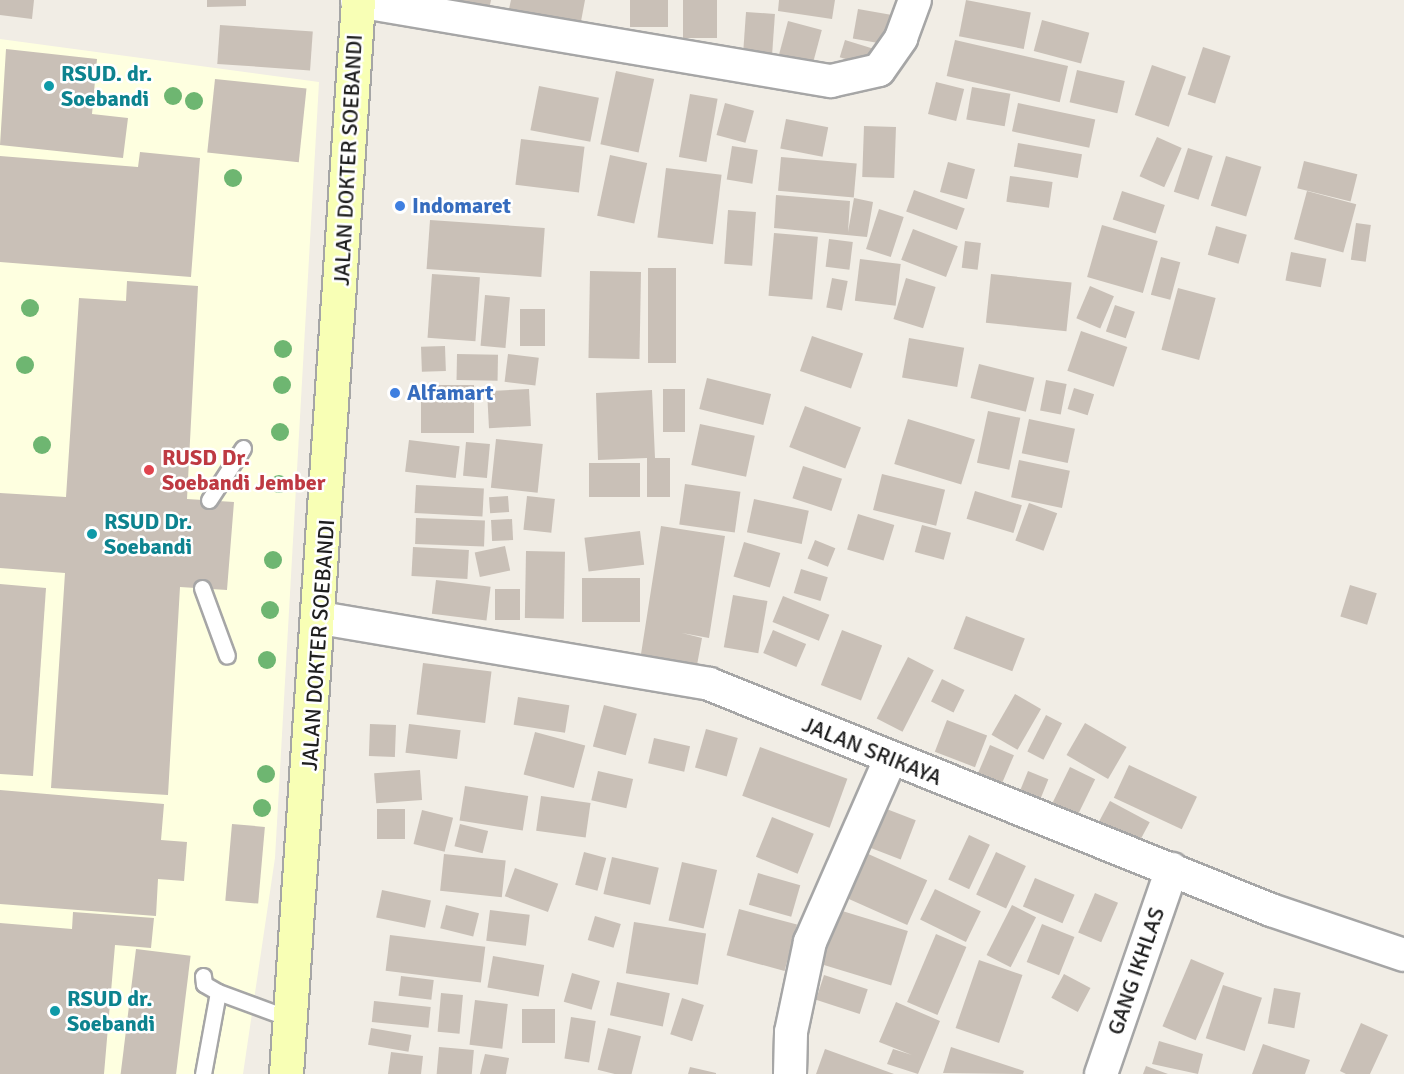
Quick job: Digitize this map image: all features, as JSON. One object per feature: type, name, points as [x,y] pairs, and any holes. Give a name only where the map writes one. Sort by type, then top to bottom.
[{"type":"main road","name":"JALAN DOKTER SOEBANDI","points":[[286,1074],[293,1020],[320,618],[358,1]]},
{"type":"street","points":[[358,1],[804,79],[848,80],[879,70],[901,38],[915,0]]},
{"type":"street","name":"JALAN SRIKAYA","points":[[320,618],[709,684],[890,760],[1172,869],[1404,955]]},
{"type":"street","points":[[790,1074],[791,1032],[810,942],[890,760]]},
{"type":"street","name":"GANG IKHLAS","points":[[1101,1074],[1172,869]]},
{"type":"lane","points":[[209,501],[243,448]]},
{"type":"lane","points":[[202,588],[227,656]]},
{"type":"lane","points":[[203,976],[204,984],[218,992],[293,1020]]},
{"type":"lane","points":[[203,1074],[218,992]]},
{"type":"shaded area","name":"RUSD Dr. Soebandi Jember","points":[[0,39],[319,82],[275,858],[243,1074],[0,1074]]},
{"type":"building","points":[[0,0],[34,0],[32,19],[0,15]]},
{"type":"building","points":[[207,0],[246,0],[246,6],[207,7]]},
{"type":"building","points":[[431,0],[491,0],[488,15]]},
{"type":"building","points":[[511,0],[585,0],[579,32],[507,18]]},
{"type":"building","points":[[630,0],[668,0],[668,27],[630,27]]},
{"type":"building","points":[[683,0],[717,0],[717,38],[683,38]]},
{"type":"building","points":[[779,0],[835,0],[832,19],[778,11]]},
{"type":"building","points":[[966,0],[1031,13],[1024,49],[959,36]]},
{"type":"building","points":[[858,9],[893,15],[888,45],[853,39]]},
{"type":"building","points":[[746,12],[775,14],[772,58],[743,56]]},
{"type":"building","points":[[1042,20],[1089,33],[1081,64],[1034,51]]},
{"type":"building","points":[[788,21],[822,30],[810,74],[776,64]]},
{"type":"building","points":[[220,25],[313,31],[310,70],[217,64]]},
{"type":"building","points":[[845,40],[882,51],[877,69],[840,57]]},
{"type":"building","points":[[955,40],[1068,66],[1060,102],[947,76]]},
{"type":"building","points":[[1203,47],[1231,56],[1215,104],[1188,95]]},
{"type":"building","name":"RSUD. dr. Soebandi","points":[[6,49],[97,59],[92,114],[128,118],[123,158],[0,145]]},
{"type":"building","points":[[1152,65],[1186,77],[1169,127],[1135,115]]},
{"type":"building","points":[[1077,70],[1125,81],[1117,113],[1070,102]]},
{"type":"building","points":[[616,71],[654,79],[639,152],[600,144]]},
{"type":"building","points":[[215,79],[306,89],[299,162],[207,153]]},
{"type":"building","points":[[936,82],[964,89],[956,121],[928,114]]},
{"type":"building","points":[[539,86],[599,98],[590,142],[530,130]]},
{"type":"building","points":[[972,87],[1010,94],[1005,126],[966,119]]},
{"type":"building","points":[[690,94],[718,99],[706,162],[679,157]]},
{"type":"building","points":[[725,103],[754,111],[745,143],[716,135]]},
{"type":"building","points":[[1018,103],[1095,119],[1089,148],[1012,131]]},
{"type":"building","points":[[786,119],[828,127],[822,157],[780,148]]},
{"type":"building","points":[[864,126],[896,127],[894,178],[862,177]]},
{"type":"building","points":[[1157,137],[1182,148],[1164,187],[1140,176]]},
{"type":"building","points":[[521,139],[585,147],[579,192],[515,185]]},
{"type":"building","points":[[1018,143],[1082,154],[1078,178],[1014,167]]},
{"type":"building","points":[[732,146],[758,150],[752,184],[727,180]]},
{"type":"building","points":[[1188,148],[1213,156],[1199,200],[1174,192]]},
{"type":"building","points":[[140,152],[200,158],[191,277],[0,262],[0,156],[138,167]]},
{"type":"building","points":[[610,155],[647,163],[634,224],[597,216]]},
{"type":"building","points":[[1226,156],[1261,167],[1246,217],[1211,206]]},
{"type":"building","points":[[781,157],[857,164],[854,197],[778,191]]},
{"type":"building","points":[[1304,161],[1357,174],[1351,201],[1297,188]]},
{"type":"building","points":[[948,162],[975,169],[967,199],[940,192]]},
{"type":"building","points":[[666,168],[722,175],[713,244],[657,237]]},
{"type":"building","points":[[1010,176],[1053,182],[1049,208],[1006,202]]},
{"type":"building","points":[[914,190],[965,208],[957,230],[906,212]]},
{"type":"building","points":[[1122,191],[1165,205],[1156,233],[1113,220]]},
{"type":"building","points":[[1307,191],[1356,204],[1343,252],[1294,239]]},
{"type":"building","points":[[776,195],[850,201],[848,232],[854,198],[873,202],[867,237],[774,228]]},
{"type":"building","points":[[879,209],[904,217],[891,257],[866,249]]},
{"type":"building","points":[[728,210],[756,212],[752,266],[724,264]]},
{"type":"building","points":[[430,220],[545,228],[541,277],[427,269]]},
{"type":"building","points":[[1356,223],[1371,225],[1366,262],[1351,260]]},
{"type":"building","points":[[1102,225],[1158,241],[1143,293],[1087,277]]},
{"type":"building","points":[[1216,226],[1247,235],[1238,264],[1208,255]]},
{"type":"building","points":[[913,229],[958,246],[946,277],[901,260]]},
{"type":"building","points":[[774,233],[818,237],[812,300],[769,296]]},
{"type":"building","points":[[829,239],[853,242],[849,270],[826,267]]},
{"type":"building","points":[[965,241],[981,243],[978,270],[962,268]]},
{"type":"building","points":[[1291,252],[1326,259],[1321,287],[1285,280]]},
{"type":"building","points":[[1161,257],[1180,262],[1170,300],[1151,295]]},
{"type":"building","points":[[860,259],[901,264],[896,306],[855,301]]},
{"type":"building","points":[[648,268],[676,268],[676,363],[648,363]]},
{"type":"building","points":[[590,271],[641,272],[639,359],[588,358]]},
{"type":"building","points":[[432,274],[480,277],[475,341],[428,338]]},
{"type":"building","points":[[991,274],[1072,282],[1066,331],[986,323]]},
{"type":"building","points":[[832,278],[848,281],[842,311],[826,307]]},
{"type":"building","points":[[906,278],[936,287],[923,328],[893,319]]},
{"type":"building","name":"RSUD Dr. Soebandi","points":[[127,281],[198,286],[187,499],[234,502],[227,590],[180,587],[168,795],[51,788],[65,573],[0,568],[0,493],[66,497],[79,298],[126,301]]},
{"type":"building","points":[[1090,286],[1114,296],[1100,328],[1076,318]]},
{"type":"building","points":[[1178,288],[1216,298],[1199,360],[1161,350]]},
{"type":"building","points":[[485,295],[510,297],[505,348],[481,346]]},
{"type":"building","points":[[1115,305],[1135,312],[1126,338],[1106,331]]},
{"type":"building","points":[[520,309],[545,309],[545,346],[520,346]]},
{"type":"building","points":[[1081,331],[1127,347],[1114,387],[1067,371]]},
{"type":"building","points":[[812,336],[863,354],[851,389],[800,371]]},
{"type":"building","points":[[909,338],[964,348],[957,387],[902,377]]},
{"type":"building","points":[[445,346],[446,371],[422,372],[421,347]]},
{"type":"building","points":[[457,354],[498,355],[498,381],[457,380]]},
{"type":"building","points":[[508,354],[539,358],[535,386],[505,382]]},
{"type":"building","points":[[979,364],[1034,378],[1026,412],[971,398]]},
{"type":"building","points":[[707,378],[771,394],[763,425],[699,409]]},
{"type":"building","points":[[1046,380],[1067,384],[1061,414],[1040,410]]},
{"type":"building","points":[[421,385],[474,385],[474,433],[421,433]]},
{"type":"building","points":[[1074,388],[1094,394],[1088,415],[1068,409]]},
{"type":"building","points":[[529,389],[531,426],[489,428],[487,391]]},
{"type":"building","points":[[663,389],[685,389],[685,432],[663,432]]},
{"type":"building","points":[[652,390],[655,458],[670,458],[670,497],[647,497],[647,458],[598,460],[596,393]]},
{"type":"building","points":[[805,406],[861,428],[845,469],[789,447]]},
{"type":"building","points":[[988,411],[1020,418],[1009,470],[977,463]]},
{"type":"building","points":[[908,419],[975,439],[961,484],[894,464]]},
{"type":"building","points":[[1029,419],[1075,429],[1068,463],[1022,453]]},
{"type":"building","points":[[700,424],[755,436],[746,477],[691,465]]},
{"type":"building","points":[[496,439],[543,444],[538,493],[491,488]]},
{"type":"building","points":[[409,440],[460,446],[456,478],[405,472]]},
{"type":"building","points":[[466,442],[490,444],[487,478],[463,476]]},
{"type":"building","points":[[1019,460],[1070,471],[1062,508],[1011,497]]},
{"type":"building","points":[[589,463],[640,463],[640,497],[589,497]]},
{"type":"building","points":[[803,466],[842,479],[831,511],[792,498]]},
{"type":"building","points":[[882,474],[945,490],[936,526],[873,510]]},
{"type":"building","points":[[685,484],[740,492],[735,532],[679,525]]},
{"type":"building","points":[[416,485],[484,489],[482,517],[415,513]]},
{"type":"building","points":[[975,491],[1022,505],[1013,533],[967,519]]},
{"type":"building","points":[[508,496],[509,512],[490,513],[489,497]]},
{"type":"building","points":[[527,496],[555,499],[551,533],[523,530]]},
{"type":"building","points":[[754,499],[809,511],[802,544],[747,532]]},
{"type":"building","points":[[1029,503],[1057,513],[1044,551],[1015,541]]},
{"type":"building","points":[[858,514],[894,525],[884,560],[847,549]]},
{"type":"building","points":[[416,518],[485,520],[484,546],[415,544]]},
{"type":"building","points":[[512,519],[513,540],[492,541],[491,520]]},
{"type":"building","points":[[922,525],[951,533],[944,560],[915,552]]},
{"type":"building","points":[[661,526],[725,536],[709,638],[682,633],[702,638],[697,665],[641,654]]},
{"type":"building","points":[[640,531],[644,565],[589,572],[584,538]]},
{"type":"building","points":[[815,540],[835,548],[828,567],[808,559]]},
{"type":"building","points":[[744,542],[780,553],[770,588],[733,576]]},
{"type":"building","points":[[505,546],[510,570],[480,577],[475,552]]},
{"type":"building","points":[[413,547],[469,550],[467,579],[411,576]]},
{"type":"building","points":[[526,551],[565,552],[564,619],[525,618]]},
{"type":"building","points":[[801,569],[828,577],[820,601],[794,593]]},
{"type":"building","points":[[582,578],[640,578],[640,622],[582,622]]},
{"type":"building","points":[[436,580],[491,587],[486,620],[432,614]]},
{"type":"building","name":"RSUD Dr. Soebandi","points":[[0,584],[46,588],[33,776],[0,774]]},
{"type":"building","points":[[1350,585],[1377,593],[1367,625],[1340,617]]},
{"type":"building","points":[[495,589],[520,589],[520,620],[495,620]]},
{"type":"building","points":[[733,595],[767,601],[758,653],[724,647]]},
{"type":"building","points":[[783,596],[829,615],[819,641],[773,622]]},
{"type":"building","points":[[966,616],[1025,639],[1012,671],[953,649]]},
{"type":"building","points":[[773,630],[806,644],[796,667],[763,653]]},
{"type":"building","points":[[842,630],[882,645],[861,700],[821,685]]},
{"type":"building","points":[[908,657],[934,670],[903,732],[877,718]]},
{"type":"building","points":[[423,663],[491,671],[485,723],[417,715]]},
{"type":"building","points":[[942,679],[964,690],[954,712],[931,701]]},
{"type":"building","points":[[1015,694],[1041,709],[1017,750],[992,735]]},
{"type":"building","points":[[518,697],[569,705],[565,733],[514,725]]},
{"type":"building","points":[[604,705],[637,714],[626,755],[593,747]]},
{"type":"building","points":[[1046,715],[1062,723],[1043,760],[1027,752]]},
{"type":"building","points":[[947,720],[987,735],[975,767],[935,752]]},
{"type":"building","points":[[1085,723],[1127,747],[1108,779],[1066,755]]},
{"type":"building","points":[[370,724],[396,725],[395,757],[369,756]]},
{"type":"building","points":[[409,724],[461,730],[457,759],[405,753]]},
{"type":"building","points":[[706,729],[738,738],[727,777],[695,767]]},
{"type":"building","points":[[535,732],[585,745],[574,788],[524,775]]},
{"type":"building","points":[[654,738],[690,746],[684,772],[648,763]]},
{"type":"building","points":[[990,745],[1014,755],[997,795],[973,785]]},
{"type":"building","points":[[760,747],[847,779],[830,828],[742,796]]},
{"type":"building","points":[[1129,765],[1197,797],[1182,829],[1114,798]]},
{"type":"building","points":[[1070,767],[1095,779],[1077,817],[1052,805]]},
{"type":"building","points":[[420,770],[422,800],[376,803],[374,773]]},
{"type":"building","points":[[598,771],[633,779],[626,808],[591,800]]},
{"type":"building","points":[[1028,771],[1048,779],[1036,810],[1016,802]]},
{"type":"building","points":[[465,786],[528,796],[523,831],[460,821]]},
{"type":"building","points":[[0,790],[164,804],[161,840],[187,842],[184,881],[158,879],[156,916],[0,904]]},
{"type":"building","points":[[541,796],[591,803],[586,838],[536,831]]},
{"type":"building","points":[[1110,801],[1150,822],[1135,849],[1095,828]]},
{"type":"building","points":[[884,808],[916,820],[901,859],[869,847]]},
{"type":"building","points":[[377,809],[405,809],[405,839],[377,839]]},
{"type":"building","points":[[422,810],[453,818],[445,852],[414,844]]},
{"type":"building","points":[[772,817],[814,834],[798,874],[756,857]]},
{"type":"building","points":[[232,824],[265,827],[258,904],[225,901]]},
{"type":"building","points":[[460,824],[488,831],[483,853],[454,846]]},
{"type":"building","points":[[969,835],[990,845],[969,889],[948,879]]},
{"type":"building","points":[[584,852],[606,858],[597,891],[575,885]]},
{"type":"building","points":[[996,852],[1026,866],[1006,909],[976,895]]},
{"type":"building","points":[[866,853],[927,880],[907,925],[846,898]]},
{"type":"building","points":[[444,854],[506,860],[502,897],[440,891]]},
{"type":"building","points":[[612,857],[659,868],[650,905],[603,894]]},
{"type":"building","points":[[682,862],[717,870],[704,929],[669,920]]},
{"type":"building","points":[[515,868],[558,884],[548,912],[505,896]]},
{"type":"building","points":[[758,873],[800,885],[791,917],[749,905]]},
{"type":"building","points":[[1035,878],[1075,895],[1062,923],[1023,907]]},
{"type":"building","points":[[935,889],[981,911],[966,942],[920,920]]},
{"type":"building","points":[[382,890],[431,900],[425,928],[376,917]]},
{"type":"building","points":[[1095,893],[1118,903],[1101,942],[1078,933]]},
{"type":"building","points":[[446,905],[479,913],[473,937],[440,928]]},
{"type":"building","points":[[1012,905],[1036,917],[1011,967],[987,955]]},
{"type":"building","points":[[739,909],[797,925],[785,971],[727,955]]},
{"type":"building","points":[[490,910],[530,915],[526,946],[486,941]]},
{"type":"building","points":[[839,910],[908,931],[891,986],[822,965]]},
{"type":"building","name":"RSUD dr. Soebandi","points":[[73,912],[154,918],[151,948],[115,945],[104,1074],[0,1074],[0,923],[72,929]]},
{"type":"building","points":[[595,916],[621,924],[614,948],[588,940]]},
{"type":"building","points":[[634,922],[706,933],[698,985],[626,973]]},
{"type":"building","points":[[1042,924],[1074,937],[1059,975],[1027,962]]},
{"type":"building","points":[[936,934],[966,947],[937,1015],[907,1002]]},
{"type":"building","points":[[390,935],[485,947],[481,982],[386,971]]},
{"type":"building","name":"RSUD Dr. Soebandi","points":[[136,949],[191,956],[176,1074],[121,1074]]},
{"type":"building","points":[[493,956],[544,965],[539,997],[487,988]]},
{"type":"building","points":[[1191,959],[1224,973],[1196,1040],[1162,1026]]},
{"type":"building","points":[[979,960],[1022,975],[999,1043],[956,1028]]},
{"type":"building","points":[[572,973],[600,981],[592,1010],[564,1002]]},
{"type":"building","points":[[1064,974],[1090,988],[1078,1012],[1051,998]]},
{"type":"building","points":[[824,975],[868,989],[860,1014],[816,1000]]},
{"type":"building","points":[[401,976],[434,980],[431,1000],[399,996]]},
{"type":"building","points":[[617,982],[670,993],[663,1026],[610,1015]]},
{"type":"building","points":[[1223,985],[1262,998],[1245,1051],[1206,1038]]},
{"type":"building","points":[[1274,988],[1301,993],[1294,1028],[1268,1023]]},
{"type":"building","points":[[441,993],[463,995],[460,1034],[438,1032]]},
{"type":"building","points":[[682,998],[704,1005],[692,1041],[670,1034]]},
{"type":"building","points":[[475,1000],[508,1004],[502,1049],[470,1045]]},
{"type":"building","points":[[374,1001],[431,1007],[428,1028],[372,1022]]},
{"type":"building","points":[[896,1002],[940,1021],[918,1074],[887,1064],[893,1049],[912,1055],[879,1042]]},
{"type":"building","points":[[522,1009],[555,1009],[555,1043],[522,1043]]},
{"type":"building","points":[[571,1017],[596,1021],[589,1062],[564,1058]]},
{"type":"building","points":[[1361,1023],[1388,1035],[1370,1074],[1346,1074],[1340,1071]]},
{"type":"building","points":[[371,1028],[411,1035],[408,1052],[368,1045]]},
{"type":"building","points":[[608,1028],[641,1036],[632,1074],[615,1074],[598,1070]]},
{"type":"building","points":[[1159,1041],[1203,1054],[1198,1074],[1152,1064]]},
{"type":"building","points":[[1263,1044],[1310,1060],[1305,1074],[1252,1074]]},
{"type":"building","points":[[439,1047],[474,1050],[472,1074],[437,1074]]},
{"type":"building","points":[[951,1047],[1024,1071],[1023,1074],[943,1073]]},
{"type":"building","points":[[825,1049],[894,1074],[816,1074]]},
{"type":"building","points":[[391,1052],[423,1056],[421,1074],[388,1074]]},
{"type":"building","points":[[485,1054],[509,1058],[506,1074],[480,1074]]},
{"type":"building","points":[[1146,1066],[1168,1074],[1143,1074]]},
{"type":"building","points":[[690,1067],[716,1073],[716,1074],[688,1074]]},
{"type":"place","name":"RSUD. dr. Soebandi","points":[[49,86]]},
{"type":"place","name":"Indomaret","points":[[400,206]]},
{"type":"place","name":"Alfamart","points":[[395,393]]},
{"type":"place","name":"RUSD Dr. Soebandi Jember","points":[[149,470]]},
{"type":"place","name":"RSUD Dr. Soebandi","points":[[92,534]]},
{"type":"place","name":"RSUD dr. Soebandi","points":[[55,1011]]}]
